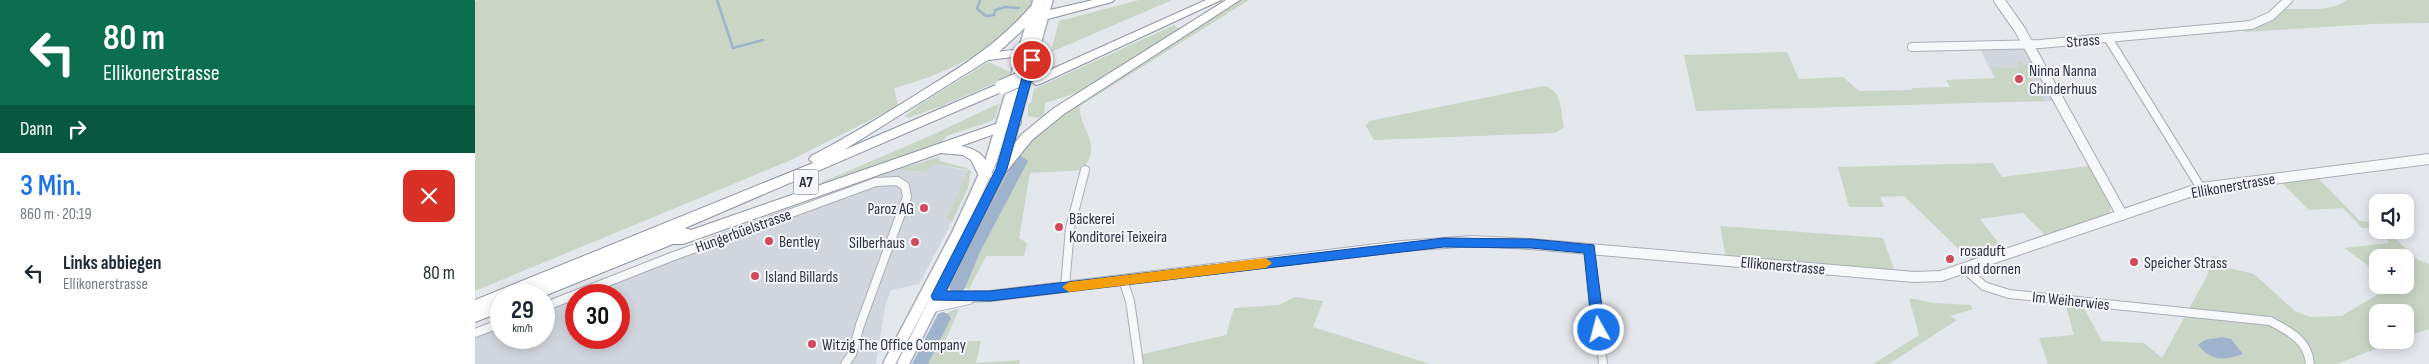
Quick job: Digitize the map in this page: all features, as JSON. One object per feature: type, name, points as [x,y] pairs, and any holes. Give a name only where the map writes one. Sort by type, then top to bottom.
[{"type":"highway","points":[[1065,0],[1081,3],[1107,0]]},
{"type":"highway","points":[[1037,11],[1107,0]]},
{"type":"highway","name":"A7","points":[[555,285],[814,178],[1000,92],[1032,66],[1197,0]]},
{"type":"highway","name":"A7","points":[[983,59],[1005,53],[1032,66],[1215,0]]},
{"type":"highway","name":"A7","points":[[1001,169],[1020,144],[1048,119],[1234,0]]},
{"type":"highway","name":"A7","points":[[694,219],[839,147],[983,59],[1037,11]]},
{"type":"highway","name":"A7","points":[[530,284],[694,219],[1000,92]]},
{"type":"highway","name":"A7","points":[[611,263],[936,150],[1006,122],[1029,124],[1048,119]]},
{"type":"highway","name":"A7","points":[[936,150],[958,150],[972,153],[982,162],[985,174]]},
{"type":"highway","name":"A7","points":[[475,306],[490,300]]},
{"type":"highway","points":[[475,316],[490,310]]},
{"type":"main road","points":[[889,364],[934,302],[958,233],[1032,66],[1037,11],[1047,0]]},
{"type":"main road","points":[[903,364],[1001,169],[1006,122]]},
{"type":"street","points":[[1999,0],[2027,44],[2122,215]]},
{"type":"street","points":[[2108,38],[2251,25],[2263,22],[2272,16],[2288,0]]},
{"type":"street","name":"Strass","points":[[1912,47],[2027,44],[2108,38],[2201,188]]},
{"type":"street","name":"Ellikonerstrasse","points":[[934,302],[1065,285],[1123,280],[1444,242],[1523,243],[1928,278],[1965,269],[2201,188],[2429,159]]},
{"type":"street","points":[[1065,285],[1068,233],[1073,204],[1085,170]]},
{"type":"street","name":"Hungerbüelstrasse","points":[[555,303],[671,257],[867,185],[888,180],[897,181],[905,186],[907,197],[851,354],[845,364]]},
{"type":"street","points":[[1589,248],[1603,364]]},
{"type":"street","name":"Im Weiherwies","points":[[1965,269],[1983,286],[2009,294],[2184,311],[2270,322],[2286,328],[2307,346],[2311,356],[2310,364]]},
{"type":"street","points":[[1123,280],[1130,301],[1139,364]]},
{"type":"street","points":[[475,333],[490,327]]},
{"type":"shaded area","name":"Ninna Nanna Chinderhuus","points":[[2021,47],[2026,51],[2054,101],[2006,102],[1980,48]]},
{"type":"shaded area","points":[[935,164],[968,171],[946,219],[952,222],[919,284],[891,290],[885,307],[876,364],[475,364],[475,328],[490,322],[490,349],[555,349],[555,297],[565,293],[565,349],[630,349],[630,284],[590,284],[895,170],[927,172]]},
{"type":"green space","points":[[1033,0],[1023,16],[992,45],[953,67],[913,83],[894,88],[898,106],[791,160],[475,291],[475,1]]},
{"type":"green space","points":[[1139,0],[1172,0],[1051,52],[1059,21]]},
{"type":"green space","points":[[1240,0],[1249,0],[1080,106],[1081,118],[1091,146],[1084,170],[1030,173],[1019,238],[1027,243],[1024,256],[986,256],[969,289],[965,288],[968,279],[964,288],[955,286],[962,265],[1003,180],[1014,161],[1044,126]]},
{"type":"green space","points":[[2347,0],[2429,0],[2429,23],[2372,24],[2245,32],[2236,27],[2251,25],[2280,9],[2320,9],[2336,6]]},
{"type":"green space","points":[[1174,25],[1180,30],[1076,93],[1045,103],[1044,115],[1038,118],[1028,116],[1028,104],[1031,103],[1034,89]]},
{"type":"green space","points":[[1787,52],[1799,79],[1843,77],[1859,91],[1950,87],[1946,80],[1995,78],[1999,86],[1991,67],[2019,68],[2018,61],[2037,70],[2038,72],[2029,75],[2045,101],[1696,111],[1684,55]]},
{"type":"green space","points":[[989,62],[1010,72],[1009,77],[942,106],[908,118],[905,116],[922,103]]},
{"type":"green space","points":[[1543,86],[1554,91],[1559,102],[1564,127],[1555,133],[1374,140],[1366,126],[1369,121]]},
{"type":"green space","points":[[1000,103],[995,118],[991,121],[947,136],[941,143],[790,196],[932,135]]},
{"type":"green space","points":[[939,157],[940,161],[967,168],[971,172],[968,188],[952,222],[946,219],[968,170],[935,164],[927,172],[895,170]]},
{"type":"green space","points":[[1993,163],[2002,177],[2089,166],[2111,206],[2108,217],[2048,238],[2023,213],[1980,219],[2005,251],[1973,263],[1904,196],[1880,197],[1884,207],[1849,207],[1838,167]]},
{"type":"green space","points":[[2316,176],[2360,221],[2369,222],[2369,228],[2362,228],[2343,208],[2309,210],[2280,181]]},
{"type":"green space","points":[[1720,226],[1883,238],[1895,272],[1726,257]]},
{"type":"green space","points":[[2386,239],[2396,239],[2406,249],[2369,249],[2369,266],[2344,248],[2389,243]]},
{"type":"green space","points":[[2213,255],[2228,268],[2254,274],[2295,311],[2310,317],[2341,316],[2379,294],[2414,294],[2414,256],[2429,264],[2429,329],[2414,334],[2414,304],[2369,304],[2369,349],[2375,349],[2337,364],[2048,364],[2039,338],[2074,335],[2065,303],[2082,305],[2102,341],[2144,343],[2162,358],[2207,276]]},
{"type":"green space","points":[[1295,297],[1323,301],[1313,327],[1430,364],[1143,364],[1139,355],[1226,335],[1234,308],[1279,305]]},
{"type":"green space","points":[[1909,298],[1933,303],[1970,305],[1973,309],[1950,316],[1957,320],[1889,364],[1873,364],[1919,335]]},
{"type":"green space","points":[[955,309],[959,310],[945,341],[981,341],[976,363],[1020,360],[1019,364],[914,364],[935,320]]},
{"type":"water","points":[[2222,337],[2231,339],[2243,354],[2230,358],[2213,357],[2198,345],[2205,340]]},
{"type":"waterway","points":[[717,0],[733,48],[763,40]]},
{"type":"waterway","points":[[980,0],[977,9],[986,16],[994,15],[995,10],[1005,7],[1019,8]]},
{"type":"waterway","points":[[957,288],[973,252],[1021,161]]},
{"type":"waterway","points":[[920,364],[943,318]]},
{"type":"slow traffic","points":[[1069,287],[1266,263]]},
{"type":"place","name":"Ninna Nanna Chinderhuus","points":[[2019,79]]},
{"type":"place","name":"Paroz AG","points":[[924,208]]},
{"type":"place","name":"Bäckerei Konditorei Teixeira","points":[[1059,227]]},
{"type":"place","name":"Bentley","points":[[769,241]]},
{"type":"place","name":"Silberhaus","points":[[915,242]]},
{"type":"place","name":"rosaduft und dornen","points":[[1950,259]]},
{"type":"place","name":"Speicher Strass","points":[[2134,262]]},
{"type":"place","name":"Island Billards","points":[[755,276]]},
{"type":"place","name":"Witzig The Office Company","points":[[812,344]]},
{"type":"route","points":[[1032,60],[1001,169],[938,296],[975,298],[1402,246],[1473,241],[1589,248],[1599,330]]}]
